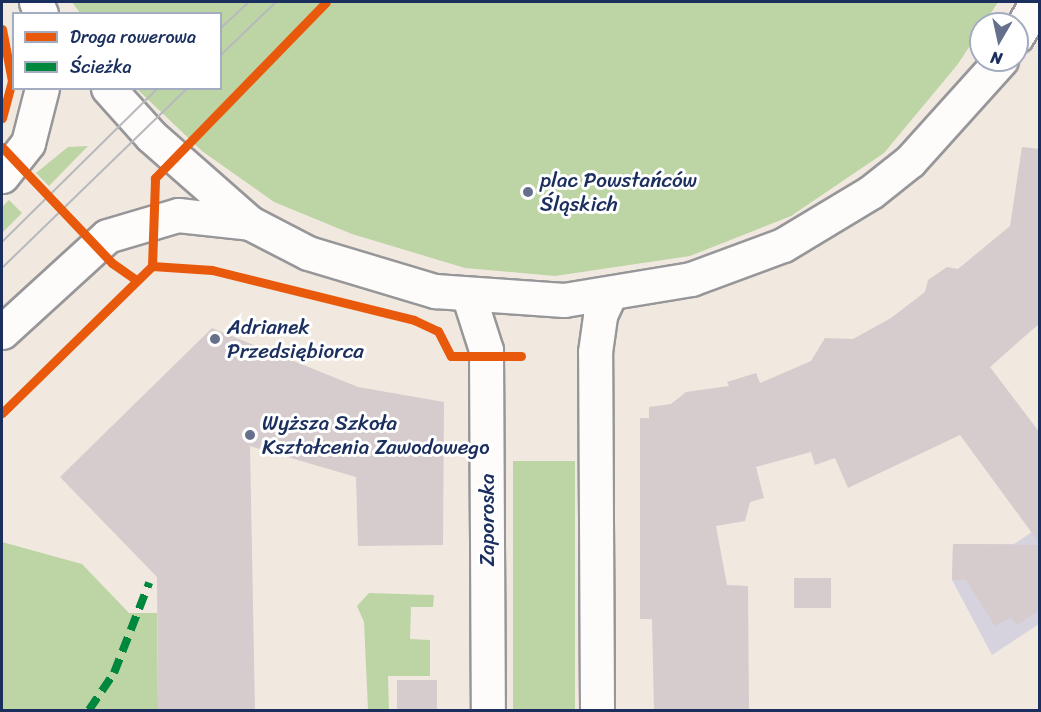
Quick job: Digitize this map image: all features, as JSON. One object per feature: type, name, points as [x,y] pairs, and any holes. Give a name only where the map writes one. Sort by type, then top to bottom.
[{"type":"main road","points":[[110,90],[151,136],[250,223],[371,276],[469,297],[529,301],[609,296],[691,279],[783,245],[871,192],[944,129],[991,72]]},
{"type":"main road","points":[[2,176],[27,143],[41,90]]},
{"type":"main road","points":[[2,332],[107,236],[170,216],[250,223]]},
{"type":"main road","points":[[597,711],[596,342],[609,296]]},
{"type":"main road","name":"Zaporoska","points":[[469,297],[486,351],[488,711]]},
{"type":"shaded area","points":[[1039,527],[1039,624],[992,655],[952,580],[953,544],[1014,544]]},
{"type":"green space","points":[[72,2],[998,2],[992,12],[969,12],[969,47],[958,64],[884,153],[791,216],[690,256],[555,276],[465,268],[352,234],[274,202],[202,151],[138,90],[222,90],[222,12],[79,12]]},
{"type":"green space","points":[[88,146],[49,186],[36,173],[68,147]]},
{"type":"green space","points":[[9,200],[22,213],[2,233],[2,207]]},
{"type":"green space","points":[[513,461],[575,461],[575,710],[513,710]]},
{"type":"green space","points":[[2,542],[82,564],[129,613],[157,613],[158,710],[2,710]]},
{"type":"green space","points":[[369,593],[434,595],[433,607],[411,607],[410,639],[430,640],[430,676],[388,676],[389,710],[368,710],[364,622],[357,606]]},
{"type":"building","points":[[1022,147],[1040,149],[1040,323],[990,367],[1040,433],[1040,544],[960,435],[848,488],[835,458],[815,465],[811,452],[756,467],[764,498],[750,502],[745,521],[716,526],[727,585],[748,586],[749,711],[654,711],[652,619],[640,619],[640,418],[649,418],[649,407],[671,404],[686,392],[729,386],[727,382],[756,373],[760,383],[811,361],[825,338],[853,339],[891,318],[925,292],[928,280],[947,267],[958,269],[1010,226]]},
{"type":"building","points":[[212,328],[358,387],[444,402],[443,545],[358,546],[356,477],[250,446],[255,711],[158,711],[157,577],[60,477]]},
{"type":"building","points":[[953,544],[1040,545],[1040,610],[1017,625],[1011,617],[995,626],[966,580],[952,580]]},
{"type":"building","points":[[794,578],[831,578],[831,608],[794,608]]},
{"type":"building","points":[[397,680],[437,680],[437,710],[397,710]]},
{"type":"tram line","points":[[222,27],[249,2]]},
{"type":"tram line","points":[[222,54],[276,2]]},
{"type":"tram line","points":[[2,242],[156,90]]},
{"type":"tram line","points":[[2,268],[186,90]]},
{"type":"marked path","points":[[89,710],[114,673],[149,583]]},
{"type":"cycle path","points":[[152,266],[155,178],[326,2]]},
{"type":"cycle path","points":[[2,29],[12,81],[2,118]]},
{"type":"cycle path","points":[[2,147],[112,263],[136,280]]},
{"type":"cycle path","points":[[2,413],[152,266],[212,270],[414,320],[438,331],[451,356],[521,356]]},
{"type":"place","name":"plac Powstańców Śląskich","points":[[528,192]]},
{"type":"place","name":"Adrianek Przedsiębiorca","points":[[215,339]]},
{"type":"place","name":"Wyższa Szkoła Kształcenia Zawodowego","points":[[250,435]]}]
